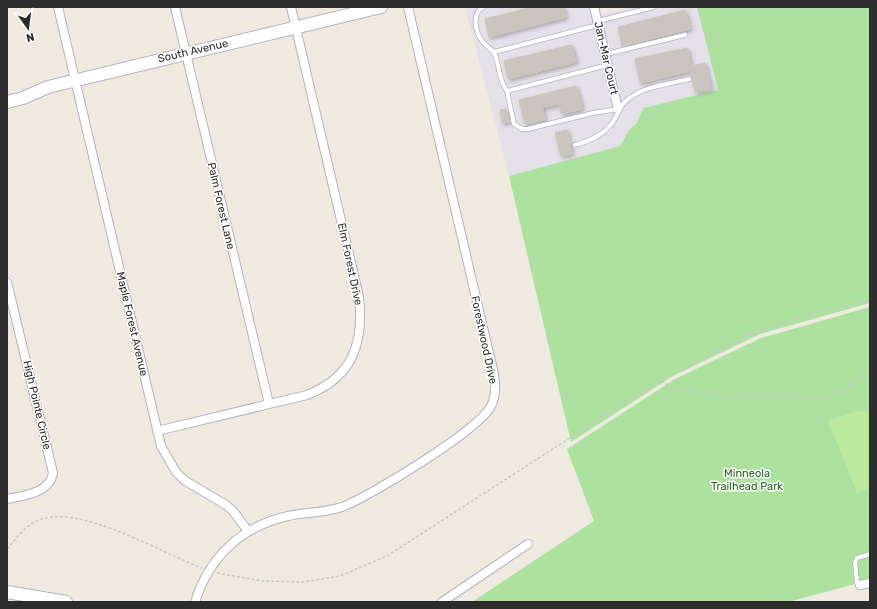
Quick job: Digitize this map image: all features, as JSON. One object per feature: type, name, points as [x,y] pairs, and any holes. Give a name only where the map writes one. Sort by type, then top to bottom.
[{"type":"street","name":"Maple Forest Avenue","points":[[58,7],[156,431],[165,455],[184,480],[196,489],[226,505],[233,511],[248,531]]},
{"type":"street","name":"Palm Forest Lane","points":[[175,7],[268,404]]},
{"type":"street","name":"Elm Forest Drive","points":[[156,431],[307,395],[329,384],[347,366],[354,354],[360,332],[361,317],[359,297],[291,7]]},
{"type":"street","name":"South Avenue","points":[[7,102],[23,98],[48,87],[75,80],[381,7]]},
{"type":"street","name":"Forestwood Drive","points":[[195,602],[200,587],[209,570],[223,552],[248,531],[271,520],[319,512],[351,503],[391,480],[467,430],[480,420],[492,405],[494,388],[488,349],[408,7]]},
{"type":"street","name":"Jan-Mar Court","points":[[594,7],[618,109]]},
{"type":"street","name":"High Pointe Circle","points":[[7,282],[11,316],[53,473],[50,483],[41,490],[7,499]]},
{"type":"street","points":[[442,602],[528,544]]},
{"type":"street","points":[[860,585],[870,583]]},
{"type":"street","points":[[7,592],[66,602]]},
{"type":"lane","points":[[484,7],[477,12],[476,25],[482,42],[494,52],[503,86],[508,91],[514,124],[522,129],[618,109]]},
{"type":"lane","points":[[494,52],[654,7]]},
{"type":"lane","points":[[606,54],[685,35]]},
{"type":"lane","points":[[508,91],[608,65]]},
{"type":"lane","points":[[575,145],[590,142],[604,132],[614,121],[618,109],[628,99],[644,90],[690,79]]},
{"type":"lane","points":[[860,585],[857,583],[855,563],[857,558],[870,554]]},
{"type":"path","points":[[7,549],[34,522],[50,518],[75,518],[132,536],[180,560],[228,576],[262,581],[303,582],[340,576],[387,556],[627,402],[697,361],[758,331],[818,312],[870,301]]},
{"type":"path","points":[[661,381],[670,387],[728,397],[788,395],[815,399],[825,398],[842,392],[870,371]]},
{"type":"shaded area","points":[[465,7],[590,7],[615,114],[622,113],[598,7],[600,7],[602,14],[631,7],[697,7],[718,90],[643,108],[637,123],[629,130],[620,146],[509,176]]},
{"type":"green space","points":[[697,7],[870,7],[870,303],[760,334],[673,376],[571,442],[509,176],[620,146],[629,130],[637,123],[643,108],[718,90]]},
{"type":"green space","name":"Minneola Trailhead Park","points":[[870,307],[870,580],[788,602],[472,602],[594,521],[567,449],[675,379],[761,338]]},
{"type":"green space","points":[[857,411],[870,413],[870,487],[857,493],[828,421]]},
{"type":"building","points":[[533,7],[563,7],[566,17],[489,37],[485,19]]},
{"type":"building","points":[[685,10],[690,29],[622,46],[618,27]]},
{"type":"building","points":[[571,45],[576,62],[508,79],[504,61]]},
{"type":"building","points":[[687,48],[691,66],[705,63],[711,89],[695,92],[690,71],[640,83],[635,59]]},
{"type":"building","points":[[576,86],[582,109],[562,114],[559,104],[542,108],[545,119],[525,124],[519,100]]},
{"type":"building","points":[[506,109],[509,122],[502,123],[500,110]]},
{"type":"building","points":[[567,130],[572,154],[561,156],[555,133]]}]
